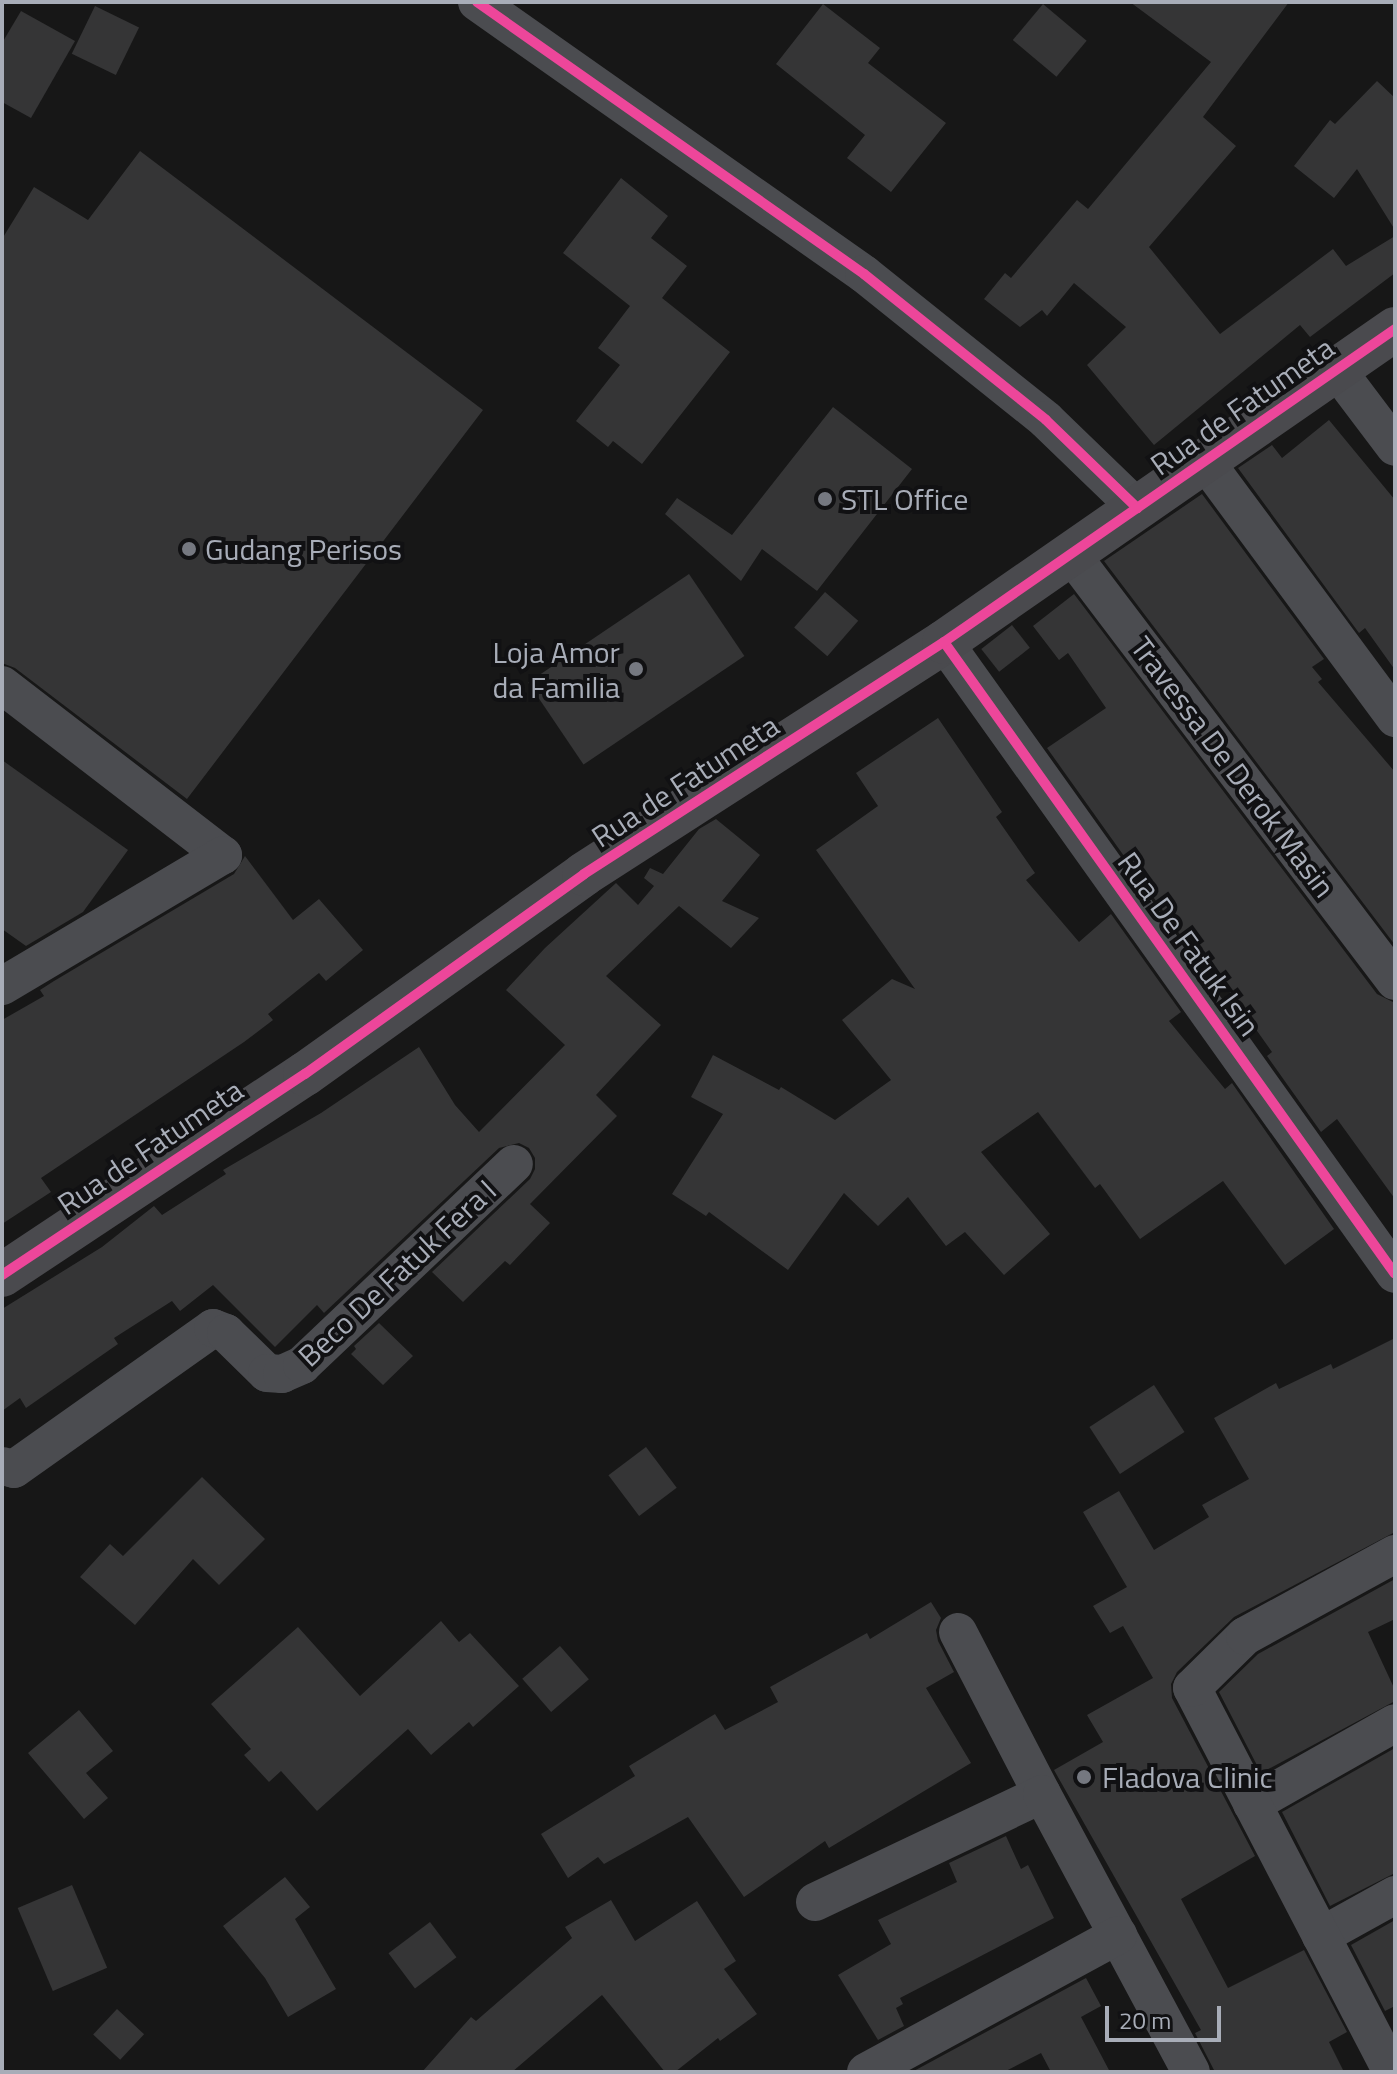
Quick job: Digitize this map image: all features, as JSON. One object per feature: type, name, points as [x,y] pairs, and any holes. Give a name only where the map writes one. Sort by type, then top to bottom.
[{"type":"street","points":[[477,2],[864,274],[1046,420],[1137,508]]},
{"type":"street","name":"Rua de Fatumeta","points":[[2,1275],[305,1074],[584,874],[944,642],[1395,329]]},
{"type":"street","points":[[1337,370],[1395,447]]},
{"type":"street","points":[[1205,461],[1395,718]]},
{"type":"street","name":"Travessa De Derok Masin","points":[[1071,554],[1395,981]]},
{"type":"street","name":"Rua De Fatuk Isin","points":[[944,642],[1395,1274]]},
{"type":"street","points":[[2,685],[223,855],[4,982]]},
{"type":"street","name":"Beco De Fatuk Fera I","points":[[2,1466],[14,1469],[213,1328],[226,1333],[267,1373],[282,1374],[302,1365],[514,1164]]},
{"type":"street","points":[[1391,2065],[1192,1688],[1245,1636],[1395,1554]]},
{"type":"street","points":[[958,1632],[1191,2072]]},
{"type":"street","points":[[1252,1804],[1395,1723]]},
{"type":"street","points":[[815,1902],[1042,1794]]},
{"type":"street","points":[[1321,1936],[1395,1895]]},
{"type":"street","points":[[866,2072],[1118,1935]]},
{"type":"building","points":[[1130,2],[1289,2],[1203,117],[1236,146],[1149,247],[1220,334],[1333,249],[1346,266],[1395,236],[1395,273],[1310,337],[1300,325],[1154,445],[1087,365],[1126,327],[1074,283],[1047,316],[1042,310],[1020,327],[984,299],[1005,273],[1011,278],[1077,200],[1088,209],[1211,62]]},
{"type":"building","points":[[823,4],[880,48],[868,63],[946,123],[891,192],[847,158],[865,135],[776,64]]},
{"type":"building","points":[[1043,4],[1087,41],[1056,77],[1013,40]]},
{"type":"building","points":[[95,6],[139,27],[116,75],[72,54]]},
{"type":"building","points":[[21,11],[75,41],[31,118],[2,102],[2,43]]},
{"type":"building","points":[[1377,81],[1395,98],[1395,230],[1357,169],[1334,198],[1294,166],[1330,120],[1335,124]]},
{"type":"building","name":"Gudang Perisos","points":[[140,151],[483,410],[187,799],[15,668],[2,663],[2,239],[34,187],[88,220]]},
{"type":"building","points":[[621,178],[668,216],[651,238],[687,266],[662,298],[730,352],[642,464],[613,441],[608,447],[576,421],[620,365],[598,348],[630,306],[563,253]]},
{"type":"building","name":"STL Office","points":[[833,407],[912,469],[817,591],[762,549],[741,581],[665,514],[677,498],[732,535]]},
{"type":"building","points":[[1329,420],[1395,500],[1395,670],[1365,628],[1359,633],[1238,468],[1272,445],[1282,458]]},
{"type":"building","points":[[1202,494],[1324,659],[1312,667],[1322,679],[1318,682],[1395,772],[1395,945],[1104,561]]},
{"type":"building","name":"Loja Amor da Familia","points":[[689,574],[744,656],[584,765],[528,682]]},
{"type":"building","points":[[825,592],[858,621],[827,656],[794,627]]},
{"type":"building","points":[[1074,594],[1377,994],[1395,1003],[1395,1199],[1337,1119],[1321,1132],[1267,1056],[1272,1052],[1221,980],[1216,985],[1047,748],[1106,708],[1068,653],[1059,660],[1033,626]]},
{"type":"building","points":[[1012,625],[1030,648],[999,672],[981,649]]},
{"type":"building","points":[[938,718],[1002,812],[996,817],[1035,873],[1026,880],[1079,942],[1111,914],[1181,1012],[1169,1021],[1225,1089],[1232,1083],[1334,1229],[1285,1265],[1223,1181],[1140,1239],[1100,1184],[1095,1188],[1038,1112],[981,1152],[1050,1234],[1004,1275],[965,1232],[946,1246],[908,1197],[878,1226],[844,1193],[788,1270],[709,1212],[706,1216],[672,1194],[723,1114],[691,1097],[713,1055],[779,1090],[781,1087],[835,1120],[891,1080],[842,1020],[892,979],[915,989],[816,850],[878,806],[856,773]]},
{"type":"building","points":[[2,760],[128,850],[83,912],[26,946],[2,929]]},
{"type":"building","points":[[716,819],[760,855],[722,901],[759,918],[731,948],[679,906],[606,976],[661,1025],[596,1095],[617,1116],[530,1204],[550,1223],[510,1265],[505,1261],[463,1302],[432,1272],[530,1179],[535,1169],[535,1158],[529,1148],[519,1143],[499,1148],[324,1313],[317,1305],[275,1347],[213,1285],[180,1311],[172,1301],[114,1338],[118,1344],[26,1408],[20,1398],[2,1411],[2,1309],[102,1247],[154,1206],[162,1215],[226,1174],[223,1170],[321,1113],[419,1047],[455,1105],[479,1132],[565,1045],[506,990],[545,948],[616,883],[638,905],[654,886],[644,878],[650,868],[663,874],[699,829]]},
{"type":"building","points":[[245,856],[293,920],[319,899],[363,950],[326,981],[319,973],[268,1014],[273,1020],[244,1042],[41,1178],[51,1192],[2,1224],[2,1020],[44,996],[40,990],[54,981],[234,874]]},
{"type":"building","points":[[379,1323],[413,1356],[383,1385],[351,1354],[356,1349],[354,1346]]},
{"type":"building","points":[[1395,1338],[1395,1532],[1234,1617],[1177,1672],[1171,1684],[1172,1698],[1255,1856],[1181,1899],[1228,1988],[1304,1950],[1347,2032],[1329,2042],[1344,2072],[1215,2072],[1195,2033],[1201,2030],[1054,1770],[1103,1742],[1087,1715],[1153,1678],[1123,1626],[1110,1633],[1093,1606],[1127,1587],[1083,1512],[1119,1491],[1154,1550],[1209,1517],[1202,1505],[1249,1479],[1214,1418],[1276,1383],[1279,1389],[1331,1364],[1333,1369]]},
{"type":"building","points":[[1154,1385],[1184,1432],[1120,1474],[1089,1427]]},
{"type":"building","points":[[646,1447],[677,1488],[639,1516],[608,1475]]},
{"type":"building","points":[[202,1477],[265,1539],[219,1585],[193,1559],[135,1625],[80,1577],[110,1544],[123,1556]]},
{"type":"building","points":[[1395,1579],[1395,1619],[1368,1632],[1395,1690],[1395,1701],[1261,1773],[1219,1692],[1258,1654]]},
{"type":"building","points":[[931,1602],[941,1618],[936,1630],[938,1641],[954,1672],[926,1688],[971,1763],[829,1848],[825,1841],[744,1897],[688,1817],[604,1864],[598,1857],[568,1878],[541,1834],[635,1776],[629,1766],[715,1714],[725,1730],[778,1702],[770,1687],[867,1633],[870,1639]]},
{"type":"building","points":[[441,1621],[459,1642],[470,1633],[519,1686],[473,1727],[469,1722],[431,1755],[408,1729],[317,1811],[281,1771],[269,1782],[244,1755],[251,1749],[211,1704],[298,1627],[360,1696]]},
{"type":"building","points":[[560,1646],[589,1679],[551,1712],[522,1679]]},
{"type":"building","points":[[79,1710],[113,1751],[86,1773],[108,1798],[84,1819],[28,1753]]},
{"type":"building","points":[[1395,1748],[1395,1873],[1330,1906],[1282,1812]]},
{"type":"building","points":[[1006,1836],[1021,1869],[1028,1865],[1054,1918],[900,1998],[903,2004],[896,2008],[904,2026],[878,2040],[838,1975],[891,1944],[878,1920],[957,1882],[949,1863]]},
{"type":"building","points":[[285,1877],[310,1907],[295,1919],[336,1989],[288,2017],[265,1978],[223,1926]]},
{"type":"building","points":[[72,1885],[107,1968],[53,1991],[18,1908]]},
{"type":"building","points":[[611,1900],[635,1941],[697,1901],[736,1961],[724,1969],[757,2014],[720,2041],[718,2038],[675,2072],[665,2072],[602,1995],[512,2072],[422,2072],[471,2017],[476,2021],[572,1938],[565,1927]]},
{"type":"building","points":[[1395,1920],[1395,2006],[1385,2011],[1351,1945]]},
{"type":"building","points":[[430,1922],[456,1957],[415,1988],[388,1953]]},
{"type":"building","points":[[1086,1978],[1101,2006],[1081,2017],[1110,2072],[1051,2072],[1041,2053],[1004,2072],[912,2072]]},
{"type":"building","points":[[117,2009],[144,2034],[120,2060],[93,2035]]},
{"type":"cycle path","points":[[477,2],[864,274],[1046,420],[1137,508]]},
{"type":"cycle path","points":[[2,1275],[305,1074],[584,874],[944,642],[1395,329]]},
{"type":"cycle path","points":[[944,642],[1395,1274]]},
{"type":"place","name":"STL Office","points":[[825,499]]},
{"type":"place","name":"Gudang Perisos","points":[[189,549]]},
{"type":"place","name":"Loja Amor da Familia","points":[[636,669]]},
{"type":"place","name":"Fladova Clinic","points":[[1084,1777]]}]
